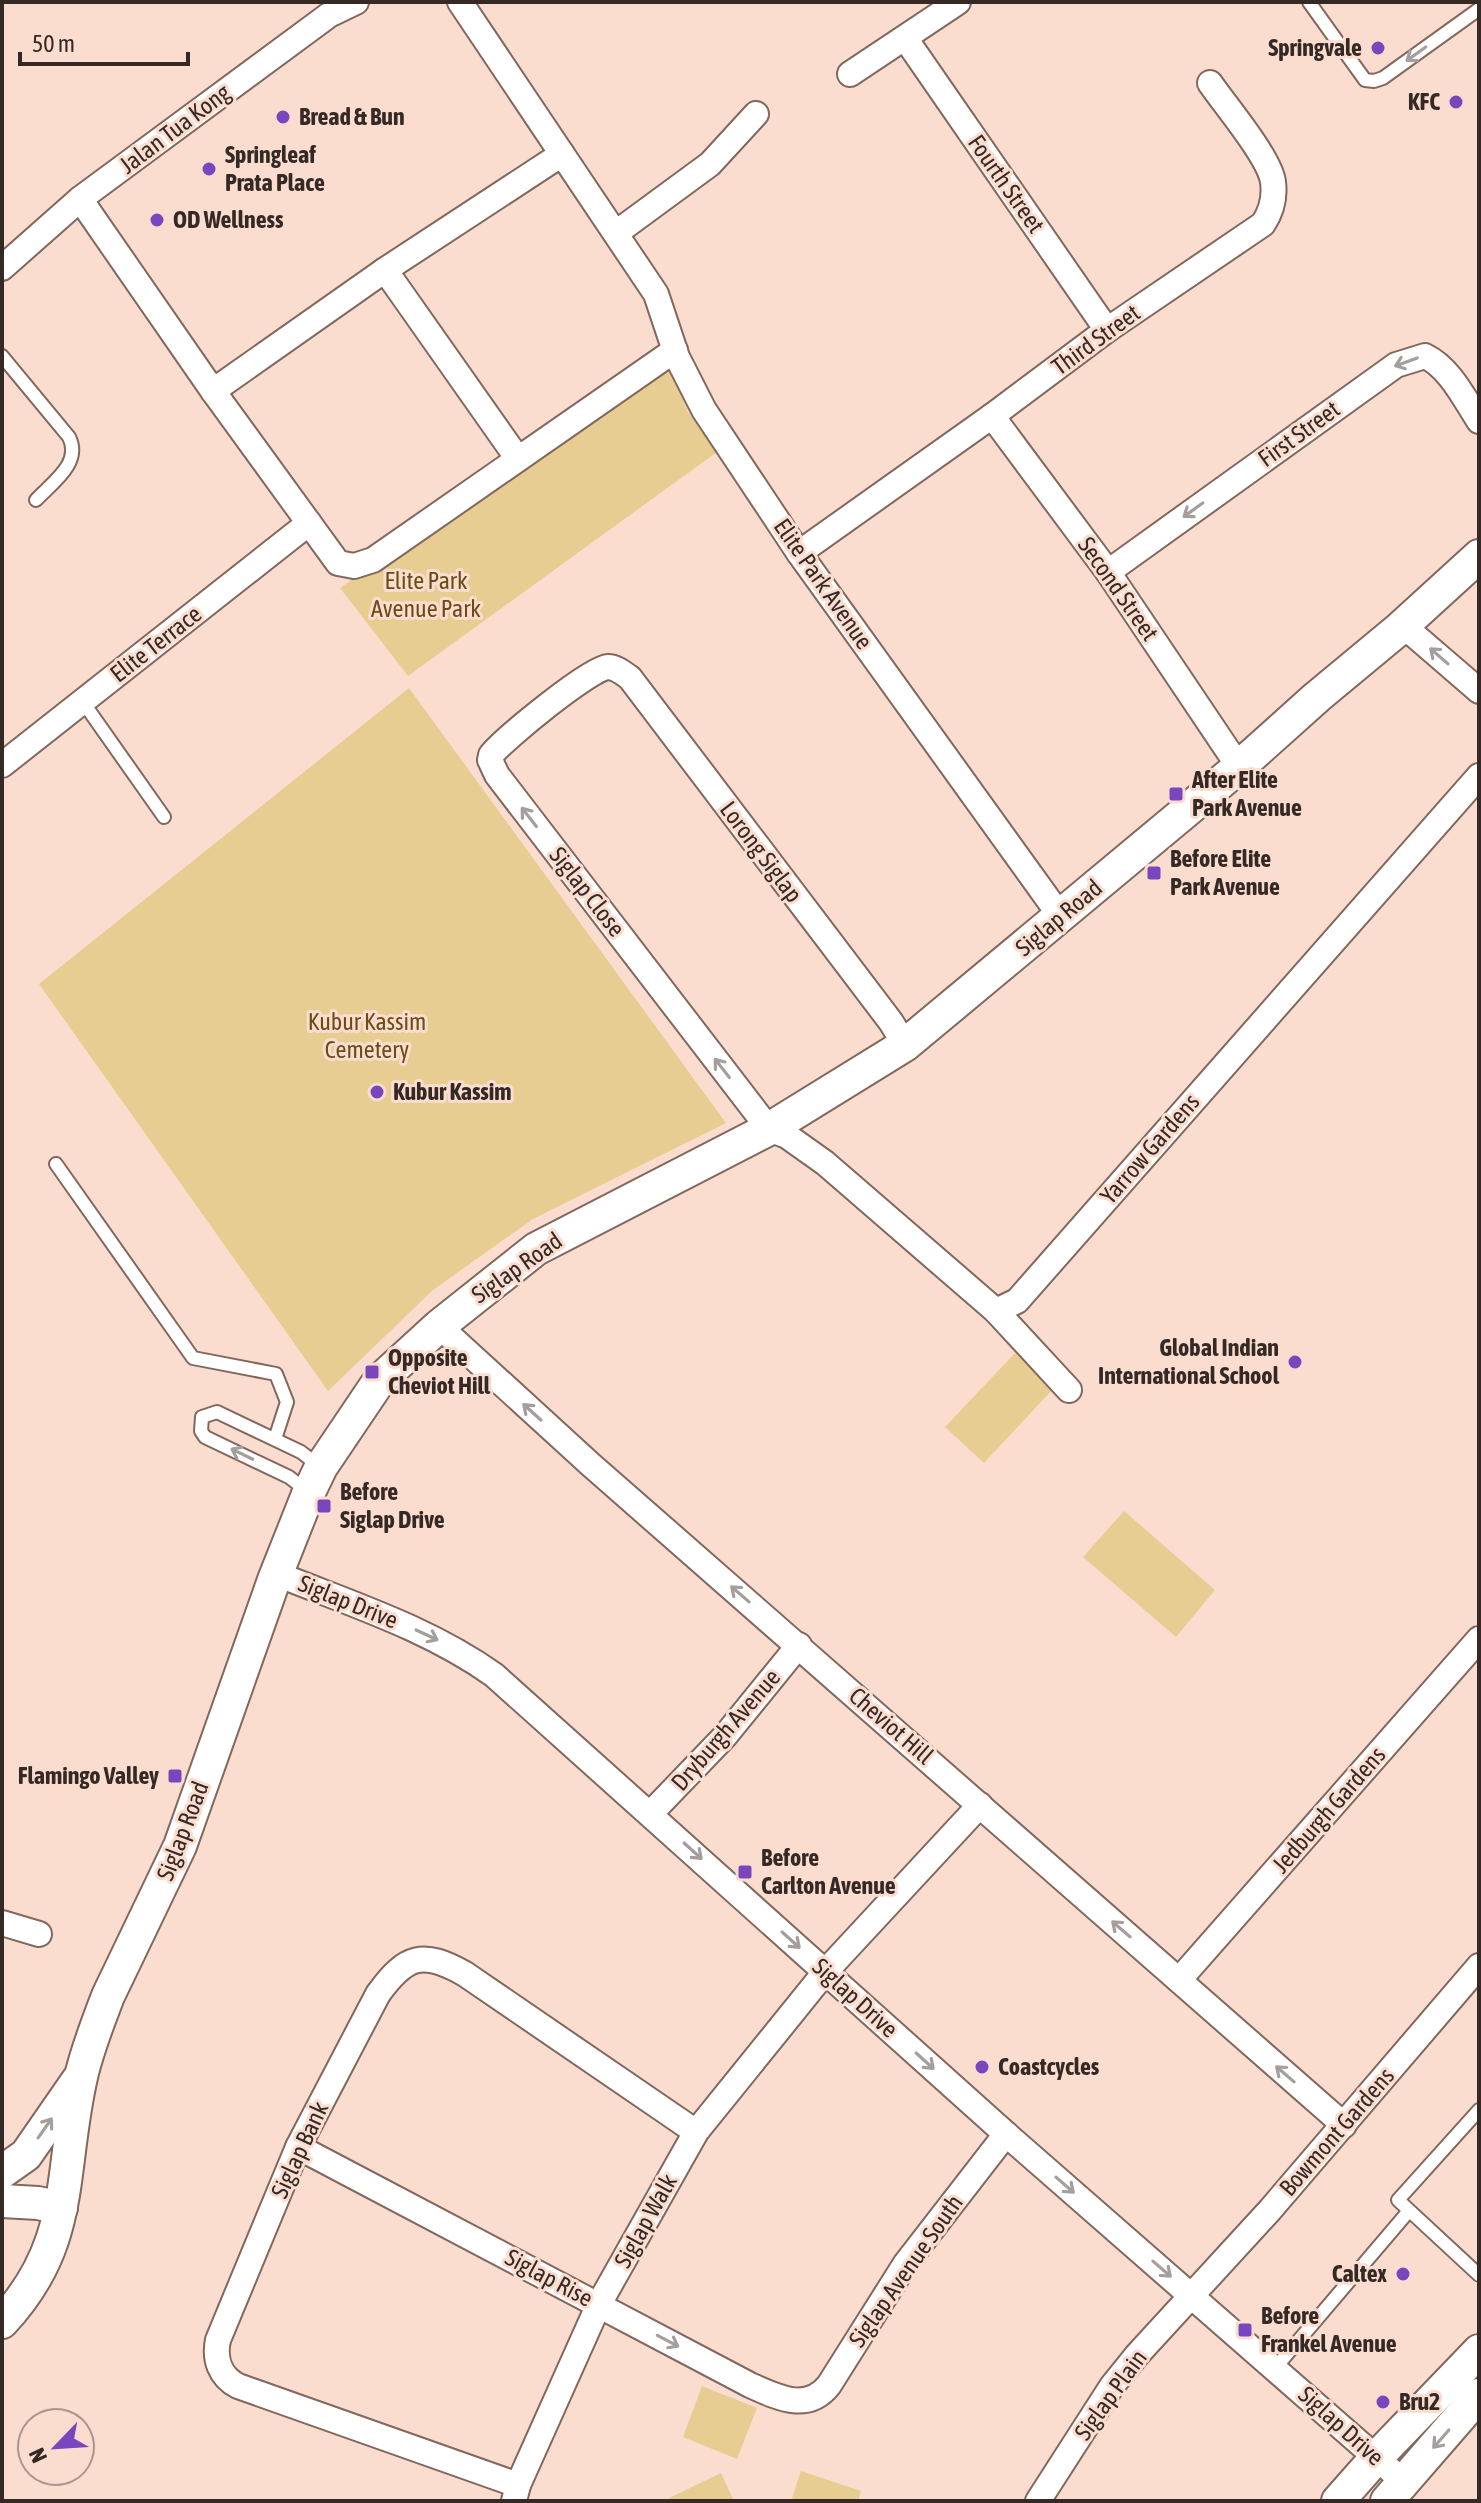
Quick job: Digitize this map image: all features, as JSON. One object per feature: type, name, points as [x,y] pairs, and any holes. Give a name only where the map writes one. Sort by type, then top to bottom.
[{"type":"main road","name":"Siglap Road","points":[[2,2322],[40,2273],[56,2236],[81,2076],[108,1996],[180,1846],[274,1580],[315,1480],[379,1381],[439,1326],[536,1249],[778,1133],[905,1045],[1239,767],[1479,556]]},
{"type":"main road","points":[[2,2172],[26,2155],[81,2076]]},
{"type":"main road","points":[[2,2201],[61,2208]]},
{"type":"main road","points":[[1338,2501],[1479,2351]]},
{"type":"main road","points":[[1396,2492],[1479,2395]]},
{"type":"street","name":"Jalan Tua Kong","points":[[2,268],[80,199],[322,8],[356,2]]},
{"type":"street","name":"Elite Park Avenue","points":[[460,2],[656,294],[675,350],[704,410],[799,553],[1061,917]]},
{"type":"street","points":[[850,74],[958,2]]},
{"type":"street","name":"Fourth Street","points":[[905,38],[1107,330]]},
{"type":"street","name":"Third Street","points":[[799,553],[1107,330],[1263,224],[1270,213],[1273,181],[1264,161],[1210,83]]},
{"type":"street","points":[[616,233],[710,164],[756,114]]},
{"type":"street","points":[[213,391],[385,270],[562,154]]},
{"type":"street","points":[[80,199],[213,391],[338,563],[354,566],[373,560],[675,350]]},
{"type":"street","points":[[385,270],[518,459]]},
{"type":"street","name":"First Street","points":[[1108,572],[1396,365],[1425,356],[1435,360],[1479,421]]},
{"type":"street","name":"Second Street","points":[[992,416],[1108,572],[1239,767]]},
{"type":"street","name":"Elite Terrace","points":[[2,765],[309,523]]},
{"type":"street","points":[[1399,629],[1413,634],[1479,691]]},
{"type":"street","name":"Siglap Close","points":[[609,667],[587,676],[496,748],[490,760],[497,775],[778,1133]]},
{"type":"street","name":"Lorong Siglap","points":[[609,667],[630,678],[891,1022],[905,1045]]},
{"type":"street","name":"Yarrow Gardens","points":[[996,1311],[1017,1301],[1479,776]]},
{"type":"street","points":[[778,1133],[825,1163],[996,1311],[1069,1390]]},
{"type":"street","name":"Cheviot Hill","points":[[439,1326],[590,1464],[1344,2125]]},
{"type":"street","name":"Siglap Drive","points":[[274,1580],[277,1574],[411,1627],[456,1650],[494,1675],[1006,2134],[1276,2367],[1376,2458],[1396,2492]]},
{"type":"street","name":"Jedburgh Gardens","points":[[1179,1980],[1479,1639]]},
{"type":"street","name":"Dryburgh Avenue","points":[[651,1813],[725,1736],[799,1645]]},
{"type":"street","name":"Siglap Walk","points":[[516,2493],[599,2304],[696,2132],[826,1971],[980,1805]]},
{"type":"street","points":[[2,1923],[39,1934]]},
{"type":"street","name":"Siglap Bank","points":[[516,2493],[238,2386],[222,2372],[217,2357],[218,2340],[298,2147],[378,1994],[402,1968],[431,1958],[465,1974],[696,2132]]},
{"type":"street","name":"Bowmont Gardens","points":[[1192,2295],[1344,2125],[1479,1966]]},
{"type":"street","name":"Siglap Avenue South","points":[[802,2402],[817,2397],[829,2385],[906,2263],[1006,2134]]},
{"type":"street","name":"Siglap Rise","points":[[298,2147],[750,2385],[782,2398],[802,2402]]},
{"type":"street","name":"Siglap Plain","points":[[1038,2501],[1112,2386],[1192,2295]]},
{"type":"lane","points":[[1309,2],[1365,80],[1374,81],[1383,78],[1479,9]]},
{"type":"lane","points":[[2,356],[74,447],[72,462],[36,500]]},
{"type":"lane","points":[[83,702],[164,817]]},
{"type":"lane","points":[[56,1164],[193,1358],[276,1374],[287,1402],[275,1439]]},
{"type":"lane","points":[[217,1412],[301,1452],[315,1480],[289,1477],[205,1437],[199,1423],[202,1417],[217,1412]]},
{"type":"lane","points":[[1479,2110],[1398,2200],[1479,2275]]},
{"type":"lane","points":[[1276,2367],[1408,2212]]},
{"type":"green space","name":"Elite Park Avenue Park","points":[[666,368],[673,375],[688,412],[717,452],[408,676],[340,588],[651,371]]},
{"type":"green space","name":"Kubur Kassim Cemetery","points":[[409,688],[726,1123],[533,1219],[433,1290],[328,1391],[39,984]]},
{"type":"green space","points":[[1015,1353],[1053,1389],[984,1463],[945,1427]]},
{"type":"green space","points":[[1124,1511],[1215,1590],[1176,1637],[1083,1557]]},
{"type":"green space","points":[[702,2386],[757,2408],[737,2459],[683,2437]]},
{"type":"green space","points":[[801,2471],[861,2491],[858,2501],[791,2501]]},
{"type":"green space","points":[[721,2473],[734,2501],[671,2501],[669,2498]]},
{"type":"place","name":"Springvale","points":[[1378,48]]},
{"type":"place","name":"KFC","points":[[1456,102]]},
{"type":"place","name":"Bread & Bun","points":[[283,117]]},
{"type":"place","name":"Springleaf Prata Place","points":[[209,169]]},
{"type":"place","name":"OD Wellness","points":[[157,220]]},
{"type":"place","name":"After Elite Park Avenue","points":[[1176,794]]},
{"type":"place","name":"Before Elite Park Avenue","points":[[1154,873]]},
{"type":"place","name":"Kubur Kassim","points":[[377,1092]]},
{"type":"place","name":"Global Indian International School","points":[[1295,1362]]},
{"type":"place","name":"Opposite Cheviot Hill","points":[[372,1372]]},
{"type":"place","name":"Before Siglap Drive","points":[[324,1506]]},
{"type":"place","name":"Flamingo Valley","points":[[175,1776]]},
{"type":"place","name":"Before Carlton Avenue","points":[[745,1872]]},
{"type":"place","name":"Coastcycles","points":[[982,2067]]},
{"type":"place","name":"Caltex","points":[[1403,2274]]},
{"type":"place","name":"Before Frankel Avenue","points":[[1245,2330]]},
{"type":"place","name":"Bru2","points":[[1383,2402]]}]
